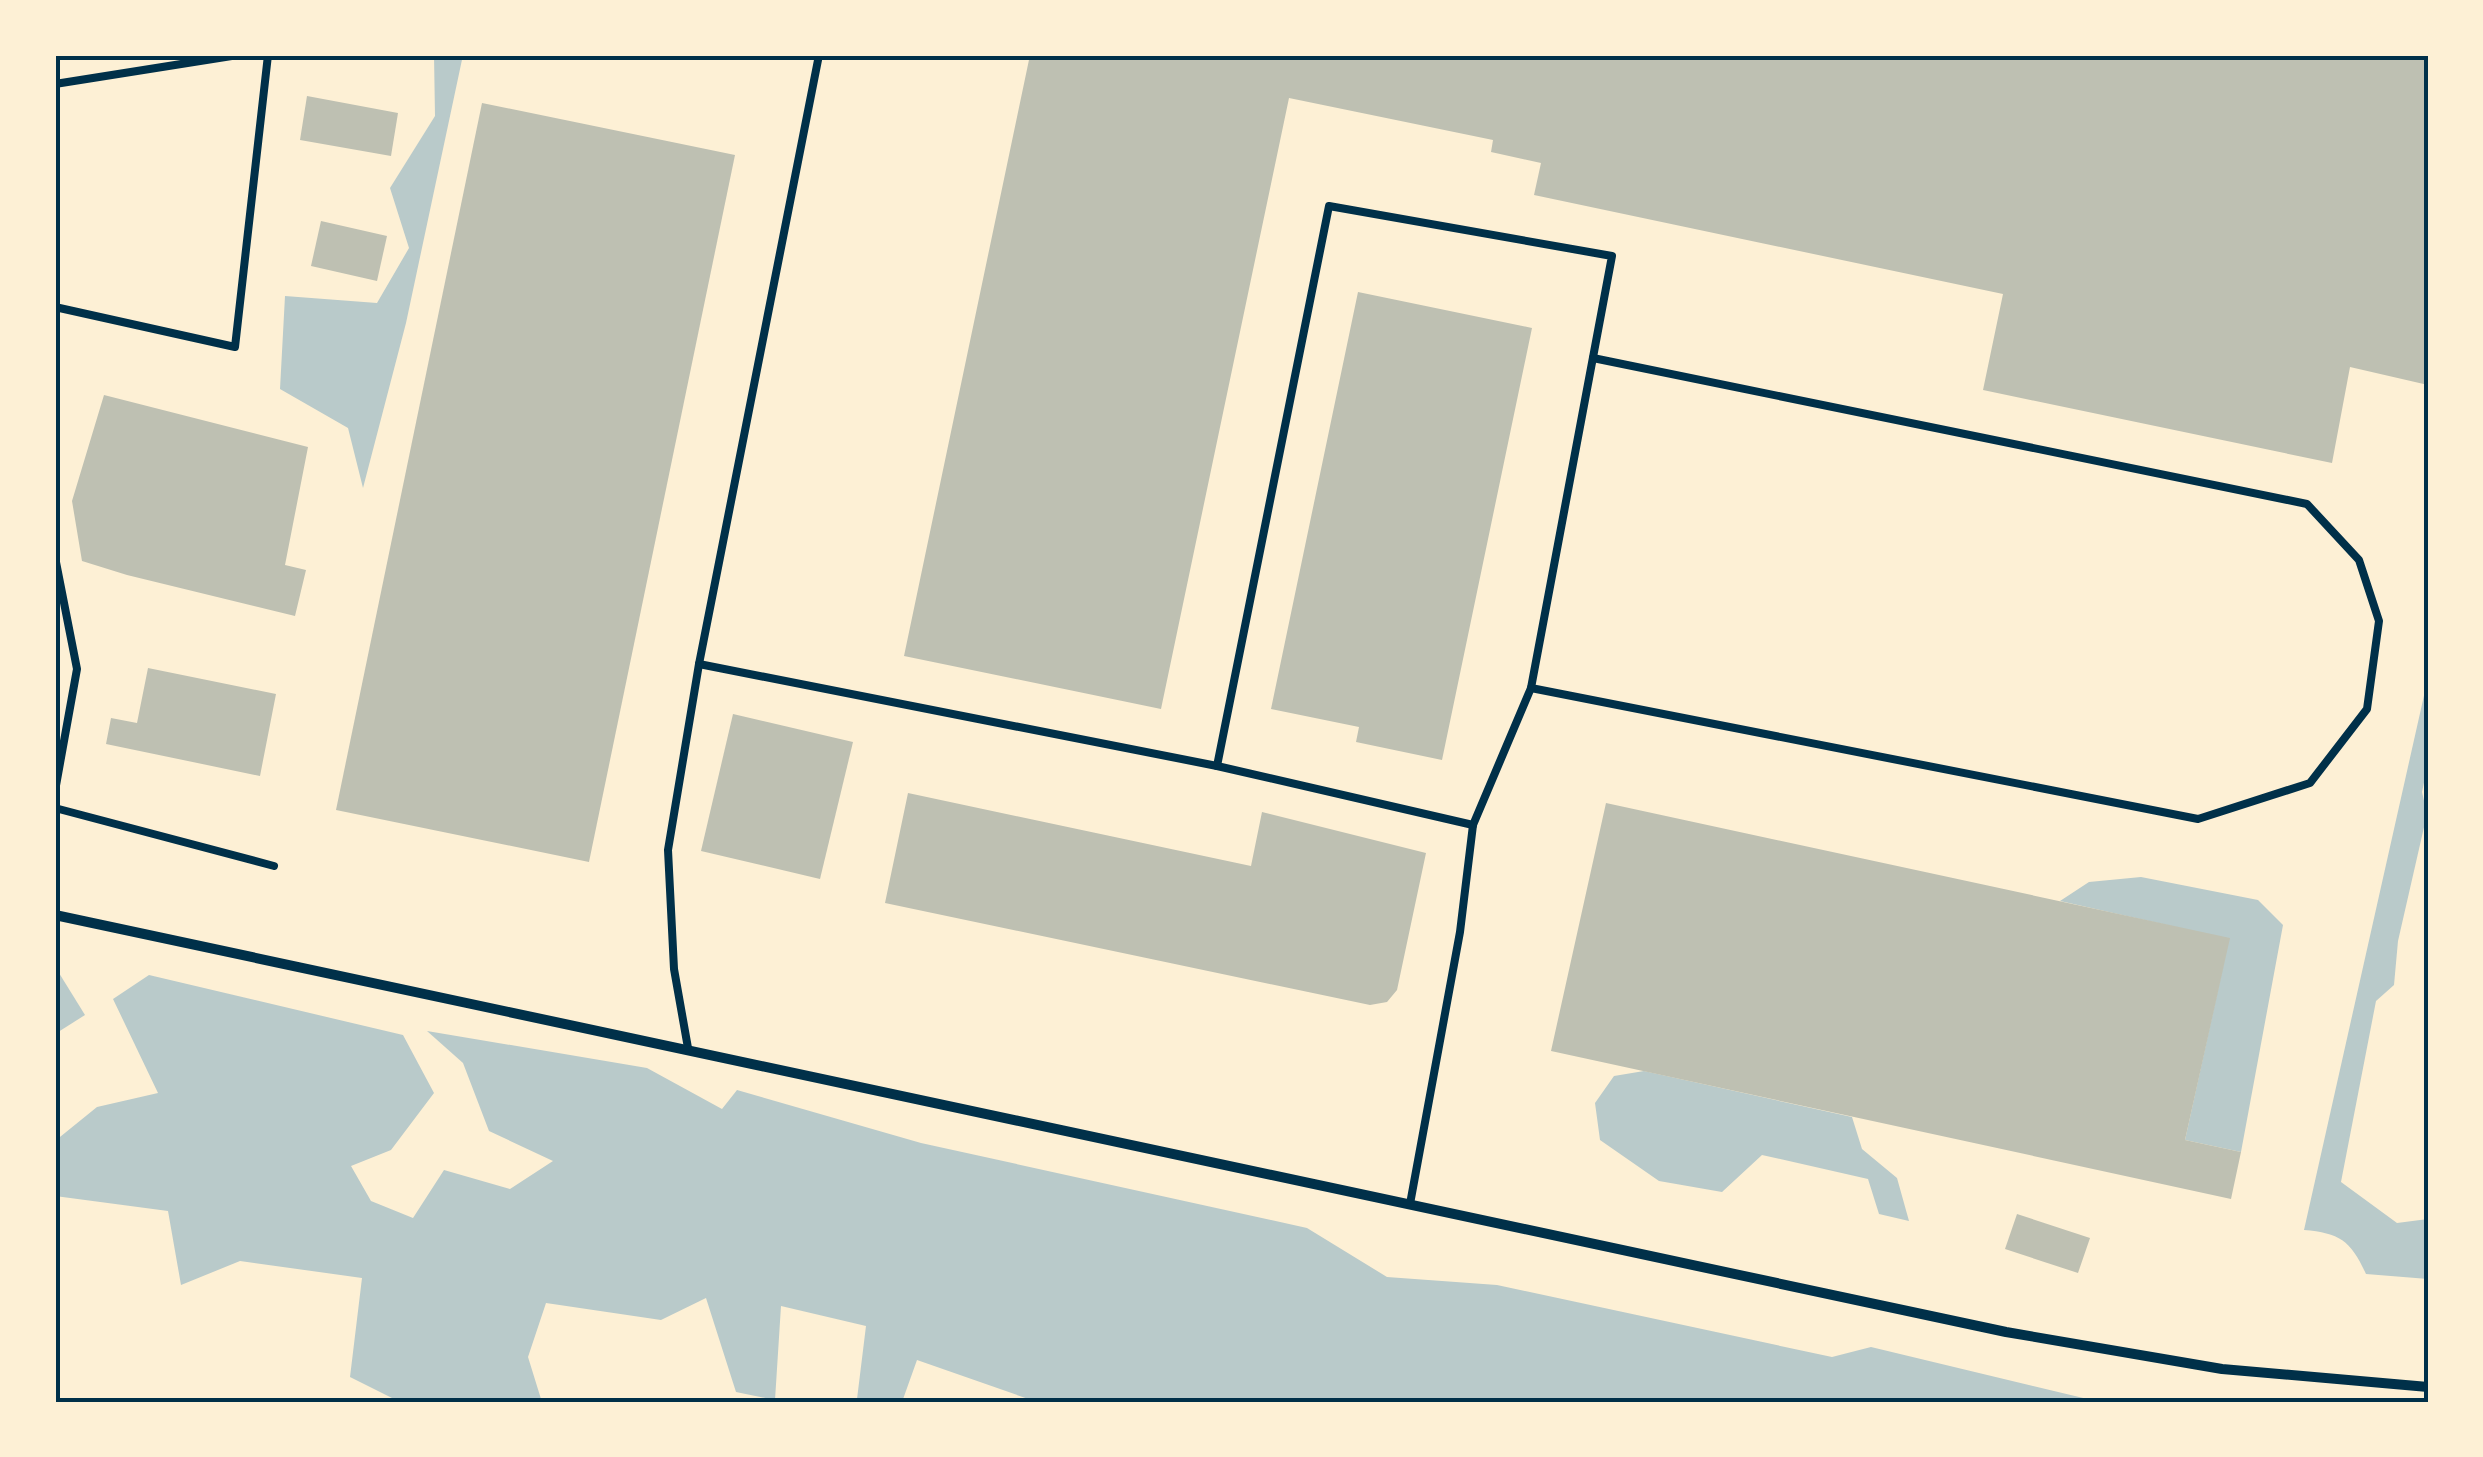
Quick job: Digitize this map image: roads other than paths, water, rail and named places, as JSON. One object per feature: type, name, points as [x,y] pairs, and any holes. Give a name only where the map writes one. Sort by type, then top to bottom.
[{"type":"street","points":[[55,915],[2006,1332],[2222,1369],[2428,1386]]},
{"type":"lane","points":[[55,84],[238,55]]},
{"type":"lane","points":[[55,306],[234,347],[268,55]]},
{"type":"lane","points":[[688,1048],[674,969],[668,850],[699,664],[819,55]]},
{"type":"lane","points":[[1217,766],[1329,206],[1612,256],[1532,688],[1473,825],[1460,932],[1410,1204]]},
{"type":"lane","points":[[1532,688],[2198,819],[2310,783],[2367,710],[2379,621],[2359,560],[2307,504],[1594,358]]},
{"type":"lane","points":[[55,557],[77,669],[55,791]]},
{"type":"lane","points":[[699,664],[1217,766],[1473,825]]},
{"type":"lane","points":[[55,808],[274,866]]}]
